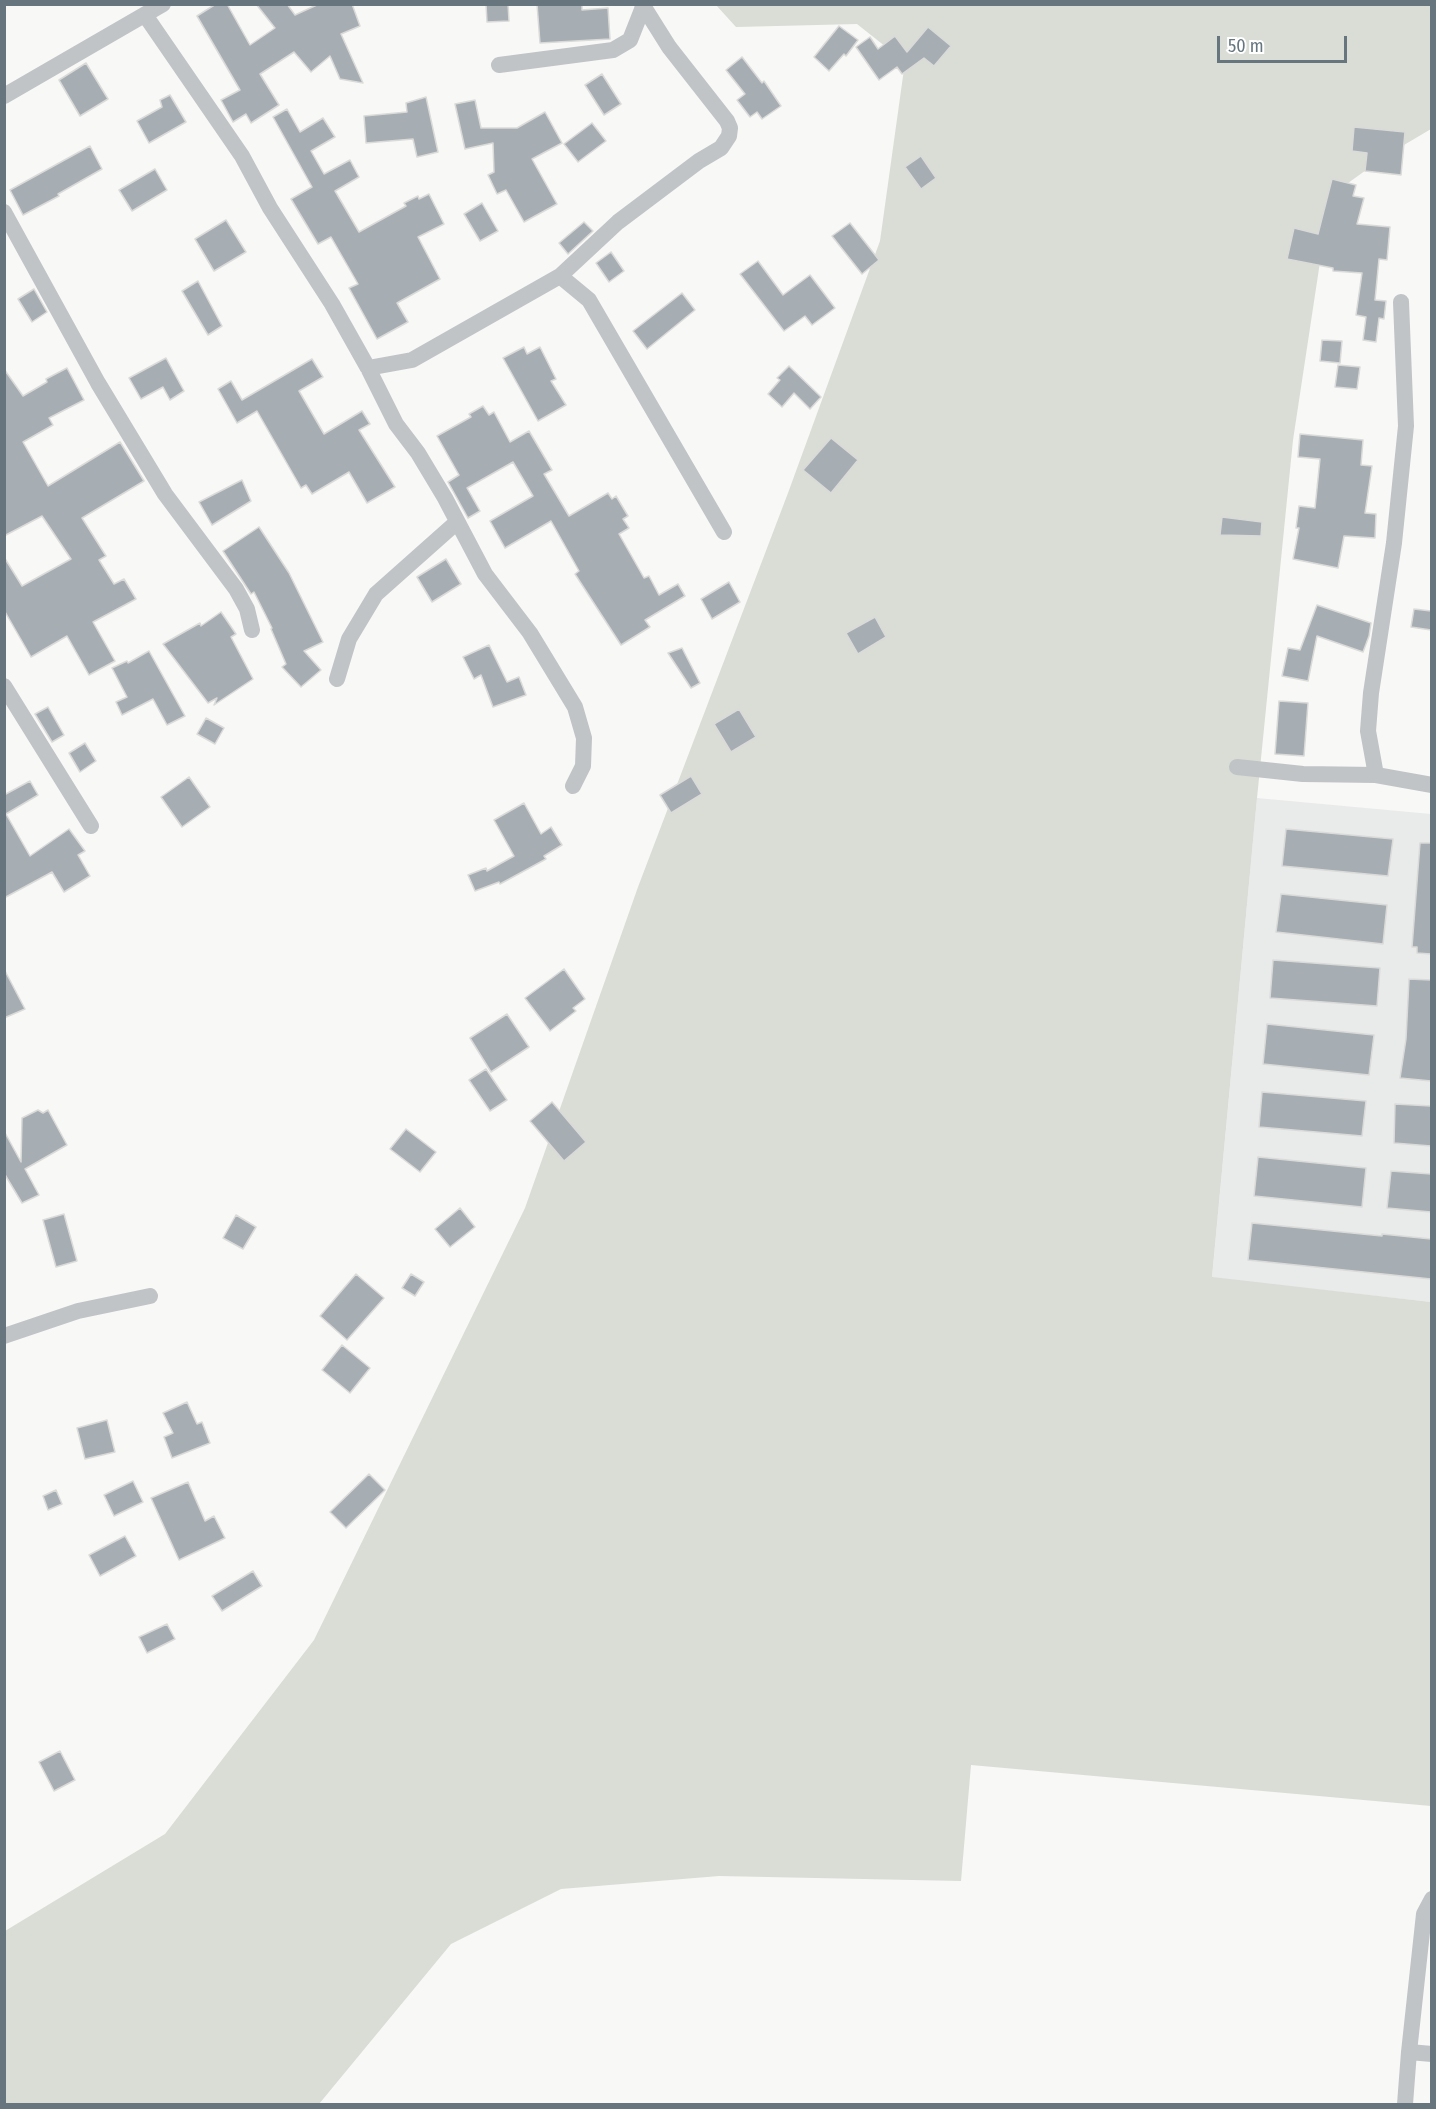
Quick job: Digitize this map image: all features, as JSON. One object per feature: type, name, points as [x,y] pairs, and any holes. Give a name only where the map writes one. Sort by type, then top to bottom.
[{"type":"street","points":[[4,96],[164,4]]},
{"type":"street","points":[[368,368],[412,360],[560,276],[618,222],[699,160],[721,148],[729,136],[730,128],[727,121],[669,47],[643,6]]},
{"type":"street","points":[[499,64],[613,50],[630,40],[643,6]]},
{"type":"street","points":[[145,15],[242,156],[270,208],[332,304],[396,424],[418,453],[485,574],[530,633],[575,707],[584,738],[583,766],[573,786]]},
{"type":"street","points":[[4,212],[98,382],[165,494],[236,589],[247,609],[252,630]]},
{"type":"street","points":[[560,276],[589,300],[724,532]]},
{"type":"street","points":[[1376,775],[1368,731],[1371,693],[1394,543],[1406,426],[1401,302]]},
{"type":"street","points":[[337,679],[350,639],[376,594],[457,522]]},
{"type":"street","points":[[4,686],[91,826]]},
{"type":"street","points":[[1237,767],[1303,774],[1376,775],[1431,785]]},
{"type":"street","points":[[4,1336],[78,1311],[150,1296]]},
{"type":"street","points":[[1405,2104],[1424,1914],[1431,1899]]},
{"type":"street","points":[[1409,2052],[1431,2054]]},
{"type":"shaded area","points":[[716,5],[1431,5],[1431,129],[1387,155],[1330,196],[1293,440],[1212,1277],[1431,1302],[1431,1806],[971,1765],[961,1881],[719,1876],[561,1889],[451,1944],[319,2104],[5,2104],[5,1931],[165,1834],[314,1640],[525,1208],[638,887],[788,493],[880,241],[905,62],[857,24],[736,27]]},
{"type":"shaded area","points":[[1257,798],[1431,814],[1431,1302],[1212,1278]]},
{"type":"building","points":[[216,4],[227,4],[250,45],[275,28],[256,4],[287,4],[295,15],[319,4],[352,4],[360,26],[341,34],[363,83],[340,79],[330,56],[311,72],[294,52],[260,74],[279,105],[251,123],[246,114],[233,122],[221,100],[240,90],[197,16]]},
{"type":"building","points":[[486,4],[508,4],[509,21],[487,22]]},
{"type":"building","points":[[537,4],[582,4],[582,10],[608,8],[610,39],[540,43]]},
{"type":"building","points":[[839,26],[858,40],[846,56],[844,54],[829,71],[814,57]]},
{"type":"building","points":[[928,27],[951,46],[934,66],[924,58],[902,74],[897,67],[879,80],[856,47],[870,37],[878,49],[895,36],[907,52]]},
{"type":"building","points":[[742,57],[762,83],[764,81],[781,106],[762,119],[757,112],[750,117],[737,100],[745,94],[726,70]]},
{"type":"building","points":[[86,63],[108,99],[80,116],[59,80]]},
{"type":"building","points":[[602,74],[621,104],[604,115],[585,85]]},
{"type":"building","points":[[170,95],[186,122],[149,143],[137,121],[162,107],[160,100]]},
{"type":"building","points":[[426,97],[438,152],[417,157],[413,139],[366,143],[364,116],[407,112],[406,103]]},
{"type":"building","points":[[475,100],[481,128],[517,128],[545,112],[562,143],[532,159],[557,204],[524,222],[506,190],[497,194],[488,175],[494,172],[493,143],[465,149],[455,104]]},
{"type":"building","points":[[287,109],[300,132],[323,118],[335,137],[311,151],[324,174],[350,160],[359,177],[335,191],[359,232],[406,206],[404,203],[418,196],[419,199],[429,194],[444,224],[418,237],[440,279],[397,303],[408,322],[377,339],[349,288],[358,284],[331,237],[318,244],[291,199],[312,187],[273,117]]},
{"type":"building","points":[[592,123],[606,141],[578,162],[564,144]]},
{"type":"building","points":[[1354,127],[1405,132],[1401,175],[1365,171],[1367,153],[1352,151]]},
{"type":"building","points":[[90,146],[102,169],[23,215],[10,190]]},
{"type":"building","points":[[921,156],[936,178],[921,189],[905,167]]},
{"type":"building","points":[[155,169],[167,190],[132,211],[119,190]]},
{"type":"building","points":[[1332,179],[1356,185],[1353,196],[1364,198],[1357,224],[1390,227],[1387,260],[1379,259],[1375,300],[1386,301],[1384,319],[1379,318],[1376,342],[1363,340],[1366,317],[1356,315],[1362,273],[1333,271],[1333,268],[1287,259],[1294,228],[1318,234]]},
{"type":"building","points":[[482,203],[498,231],[480,241],[464,214]]},
{"type":"building","points":[[226,220],[246,252],[214,271],[195,239]]},
{"type":"building","points":[[584,222],[593,231],[568,254],[559,243]]},
{"type":"building","points":[[850,223],[879,260],[862,274],[832,236]]},
{"type":"building","points":[[611,252],[624,271],[609,282],[596,263]]},
{"type":"building","points":[[758,261],[783,295],[810,275],[835,308],[812,325],[805,316],[784,331],[740,274]]},
{"type":"building","points":[[198,281],[222,326],[208,335],[182,291]]},
{"type":"building","points":[[34,289],[47,312],[32,322],[18,299]]},
{"type":"building","points":[[682,293],[695,310],[647,349],[633,331]]},
{"type":"building","points":[[1322,340],[1342,341],[1340,363],[1320,361]]},
{"type":"building","points":[[524,347],[527,354],[540,347],[556,379],[551,381],[566,405],[538,421],[503,358]]},
{"type":"building","points":[[166,358],[184,391],[170,400],[163,387],[141,399],[129,378]]},
{"type":"building","points":[[312,359],[323,377],[299,391],[324,434],[362,411],[370,424],[359,430],[395,487],[367,503],[349,472],[312,494],[306,485],[301,488],[257,411],[237,423],[218,389],[231,381],[242,400]]},
{"type":"building","points":[[1338,365],[1360,367],[1357,389],[1335,387]]},
{"type":"building","points":[[789,366],[821,397],[810,409],[794,393],[782,407],[768,394],[780,380],[777,378]]},
{"type":"building","points":[[67,368],[84,400],[49,418],[53,425],[23,442],[48,486],[120,442],[144,481],[82,518],[106,556],[99,560],[114,584],[124,579],[136,599],[93,622],[115,661],[89,675],[67,636],[31,657],[4,610],[4,557],[22,586],[71,559],[42,516],[4,536],[4,369],[23,396],[47,382],[46,379]]},
{"type":"building","points":[[483,406],[489,415],[494,412],[510,442],[529,431],[552,470],[544,474],[569,516],[608,493],[612,499],[616,496],[628,516],[623,519],[629,528],[619,534],[644,578],[649,576],[659,595],[678,584],[685,596],[645,620],[650,627],[621,645],[575,574],[579,571],[551,521],[505,548],[490,521],[533,496],[513,462],[467,488],[480,511],[468,518],[448,482],[459,475],[437,436],[471,417],[469,414]]},
{"type":"building","points":[[1300,434],[1363,440],[1361,465],[1372,466],[1365,513],[1376,514],[1375,538],[1344,536],[1338,568],[1293,559],[1299,528],[1296,528],[1299,506],[1315,508],[1320,459],[1298,457]]},
{"type":"building","points":[[831,438],[858,460],[831,493],[803,470]]},
{"type":"building","points":[[242,480],[251,501],[212,525],[199,502]]},
{"type":"building","points":[[1222,517],[1262,522],[1261,536],[1220,535]]},
{"type":"building","points":[[259,527],[289,573],[323,642],[304,651],[321,670],[301,687],[282,667],[286,664],[272,628],[254,592],[251,594],[223,551]]},
{"type":"building","points":[[446,559],[461,584],[432,602],[417,577]]},
{"type":"building","points":[[729,582],[740,602],[712,619],[701,599]]},
{"type":"building","points":[[1317,605],[1371,623],[1363,652],[1317,636],[1308,681],[1282,676],[1288,648],[1300,650]]},
{"type":"building","points":[[1414,609],[1431,611],[1431,630],[1411,627]]},
{"type":"building","points":[[221,612],[236,634],[231,637],[253,679],[214,705],[217,698],[208,703],[163,644],[200,623],[201,626]]},
{"type":"building","points":[[875,617],[886,637],[858,654],[846,633]]},
{"type":"building","points":[[489,645],[507,682],[519,677],[526,695],[493,707],[481,675],[474,679],[463,657]]},
{"type":"building","points":[[682,648],[700,683],[691,688],[668,653]]},
{"type":"building","points":[[149,651],[185,716],[167,725],[153,699],[122,715],[116,702],[127,697],[112,668],[127,661],[128,663]]},
{"type":"building","points":[[1279,701],[1308,703],[1304,756],[1275,754]]},
{"type":"building","points":[[48,707],[64,735],[52,742],[35,714]]},
{"type":"building","points":[[739,709],[756,737],[731,752],[714,724]]},
{"type":"building","points":[[206,718],[224,728],[215,744],[197,734]]},
{"type":"building","points":[[85,743],[96,761],[80,772],[69,753]]},
{"type":"building","points":[[691,776],[702,794],[671,813],[660,795]]},
{"type":"building","points":[[189,777],[210,807],[182,827],[161,797]]},
{"type":"building","points":[[30,781],[38,795],[6,814],[30,856],[69,829],[85,851],[78,855],[90,876],[64,892],[52,872],[4,898],[4,795]]},
{"type":"building","points":[[524,803],[541,834],[551,827],[562,845],[544,856],[546,859],[500,884],[499,882],[475,891],[468,875],[486,868],[487,871],[514,856],[494,820]]},
{"type":"building","points":[[1286,829],[1393,839],[1388,876],[1282,866]]},
{"type":"building","points":[[1420,843],[1431,843],[1431,954],[1417,953],[1417,947],[1412,947]]},
{"type":"building","points":[[1281,894],[1387,905],[1383,944],[1276,932]]},
{"type":"building","points":[[1273,960],[1380,968],[1377,1006],[1270,998]]},
{"type":"building","points":[[4,969],[25,1009],[4,1018]]},
{"type":"building","points":[[564,969],[585,999],[573,1008],[576,1011],[550,1031],[525,998]]},
{"type":"building","points":[[1409,979],[1431,980],[1431,1081],[1400,1078],[1406,1039]]},
{"type":"building","points":[[507,1014],[529,1047],[491,1072],[470,1038]]},
{"type":"building","points":[[1267,1024],[1374,1035],[1369,1075],[1263,1064]]},
{"type":"building","points":[[486,1069],[507,1100],[490,1111],[469,1080]]},
{"type":"building","points":[[1262,1092],[1366,1101],[1362,1136],[1259,1127]]},
{"type":"building","points":[[552,1102],[586,1142],[564,1161],[530,1121]]},
{"type":"building","points":[[1395,1104],[1431,1106],[1431,1146],[1394,1143]]},
{"type":"building","points":[[38,1110],[43,1113],[48,1110],[67,1145],[25,1169],[39,1195],[22,1203],[4,1173],[4,1131],[21,1162],[22,1118]]},
{"type":"building","points":[[406,1129],[436,1152],[420,1172],[390,1149]]},
{"type":"building","points":[[1258,1157],[1366,1168],[1362,1207],[1254,1196]]},
{"type":"building","points":[[1391,1171],[1431,1174],[1431,1212],[1387,1208]]},
{"type":"building","points":[[460,1208],[475,1227],[450,1247],[435,1229]]},
{"type":"building","points":[[64,1214],[77,1261],[56,1267],[43,1220]]},
{"type":"building","points":[[236,1215],[256,1227],[243,1249],[223,1238]]},
{"type":"building","points":[[1252,1223],[1431,1239],[1431,1279],[1248,1260]]},
{"type":"building","points":[[356,1274],[384,1298],[347,1340],[320,1316]]},
{"type":"building","points":[[411,1274],[424,1282],[415,1296],[402,1288]]},
{"type":"building","points":[[342,1345],[370,1368],[350,1393],[322,1370]]},
{"type":"building","points":[[187,1402],[197,1424],[202,1422],[210,1443],[172,1458],[164,1437],[173,1433],[163,1413]]},
{"type":"building","points":[[107,1420],[115,1452],[85,1459],[77,1428]]},
{"type":"building","points":[[369,1474],[385,1490],[346,1528],[330,1512]]},
{"type":"building","points":[[133,1481],[143,1502],[114,1516],[104,1495]]},
{"type":"building","points":[[188,1482],[205,1521],[214,1516],[225,1538],[179,1560],[151,1498]]},
{"type":"building","points":[[56,1490],[62,1504],[48,1510],[43,1496]]},
{"type":"building","points":[[125,1536],[136,1556],[100,1576],[89,1555]]},
{"type":"building","points":[[253,1571],[262,1586],[222,1611],[212,1596]]},
{"type":"building","points":[[167,1624],[175,1639],[147,1653],[139,1637]]},
{"type":"building","points":[[60,1751],[75,1780],[54,1791],[39,1762]]}]
